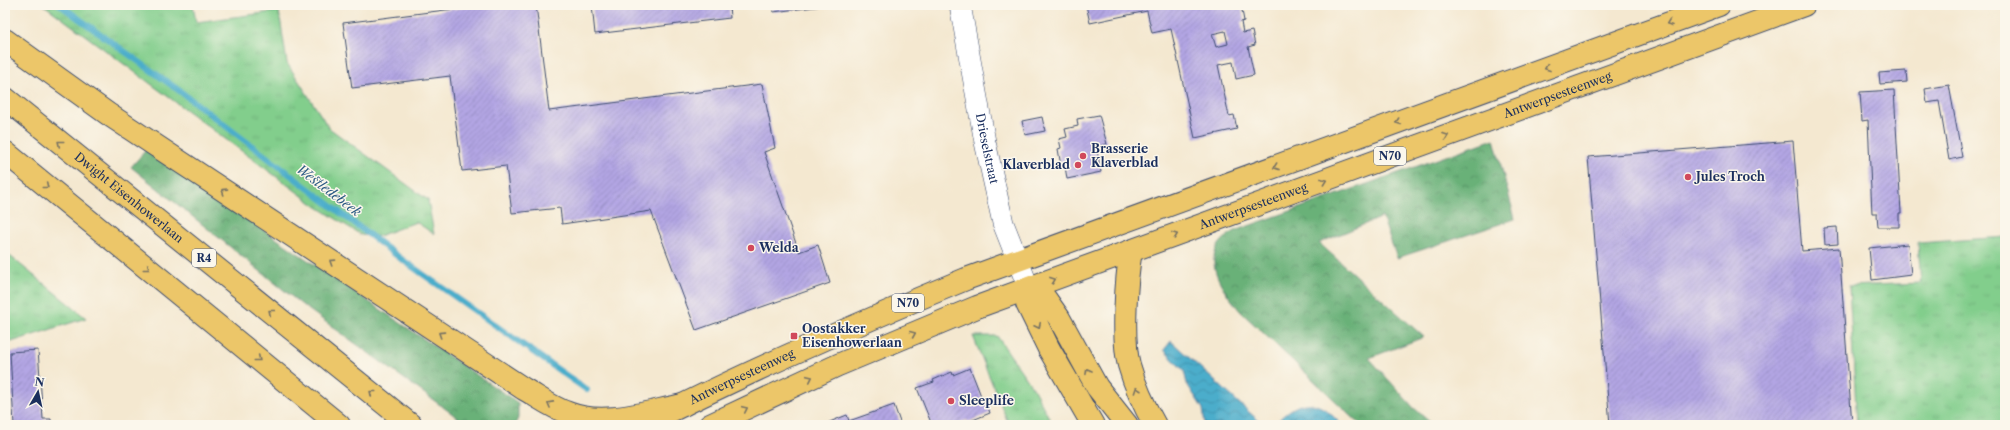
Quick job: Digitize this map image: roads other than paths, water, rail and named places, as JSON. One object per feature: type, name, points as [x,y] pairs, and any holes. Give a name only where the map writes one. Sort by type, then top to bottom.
[{"type":"main road","name":"Antwerpsesteenweg","points":[[643,425],[683,405],[868,320],[966,279],[1719,5]]},
{"type":"main road","name":"Antwerpsesteenweg","points":[[710,425],[838,365],[977,307],[1804,5]]},
{"type":"main road","points":[[5,40],[115,119],[524,389],[566,413],[581,417],[614,419],[683,405]]},
{"type":"main road","points":[[1487,90],[1497,118]]},
{"type":"main road","name":"Dwight Eisenhowerlaan","points":[[5,98],[407,421]]},
{"type":"main road","points":[[5,152],[339,425]]},
{"type":"main road","points":[[1131,251],[1128,267],[1126,314],[1128,364],[1140,396],[1154,425]]},
{"type":"main road","points":[[1093,425],[1049,350],[1027,304],[1028,289],[1045,298],[1059,318],[1097,387],[1127,425]]},
{"type":"street","name":"Drieselstraat","points":[[960,5],[1003,223],[1028,289]]},
{"type":"water","points":[[1171,341],[1260,422],[1276,423],[1284,414],[1293,408],[1309,404],[1317,405],[1325,409],[1341,425],[1205,425],[1203,409],[1187,384],[1184,371],[1164,350]]},
{"type":"waterway","name":"Westledebeek","points":[[60,5],[177,89],[400,258],[587,390]]},
{"type":"place","name":"Brasserie Klaverblad","points":[[1083,156]]},
{"type":"place","name":"Klaverblad","points":[[1078,165]]},
{"type":"place","name":"Jules Troch","points":[[1688,177]]},
{"type":"place","name":"Welda","points":[[751,248]]},
{"type":"place","name":"Oostakker Eisenhowerlaan","points":[[794,336]]},
{"type":"place","name":"Sleeplife","points":[[951,401]]}]
